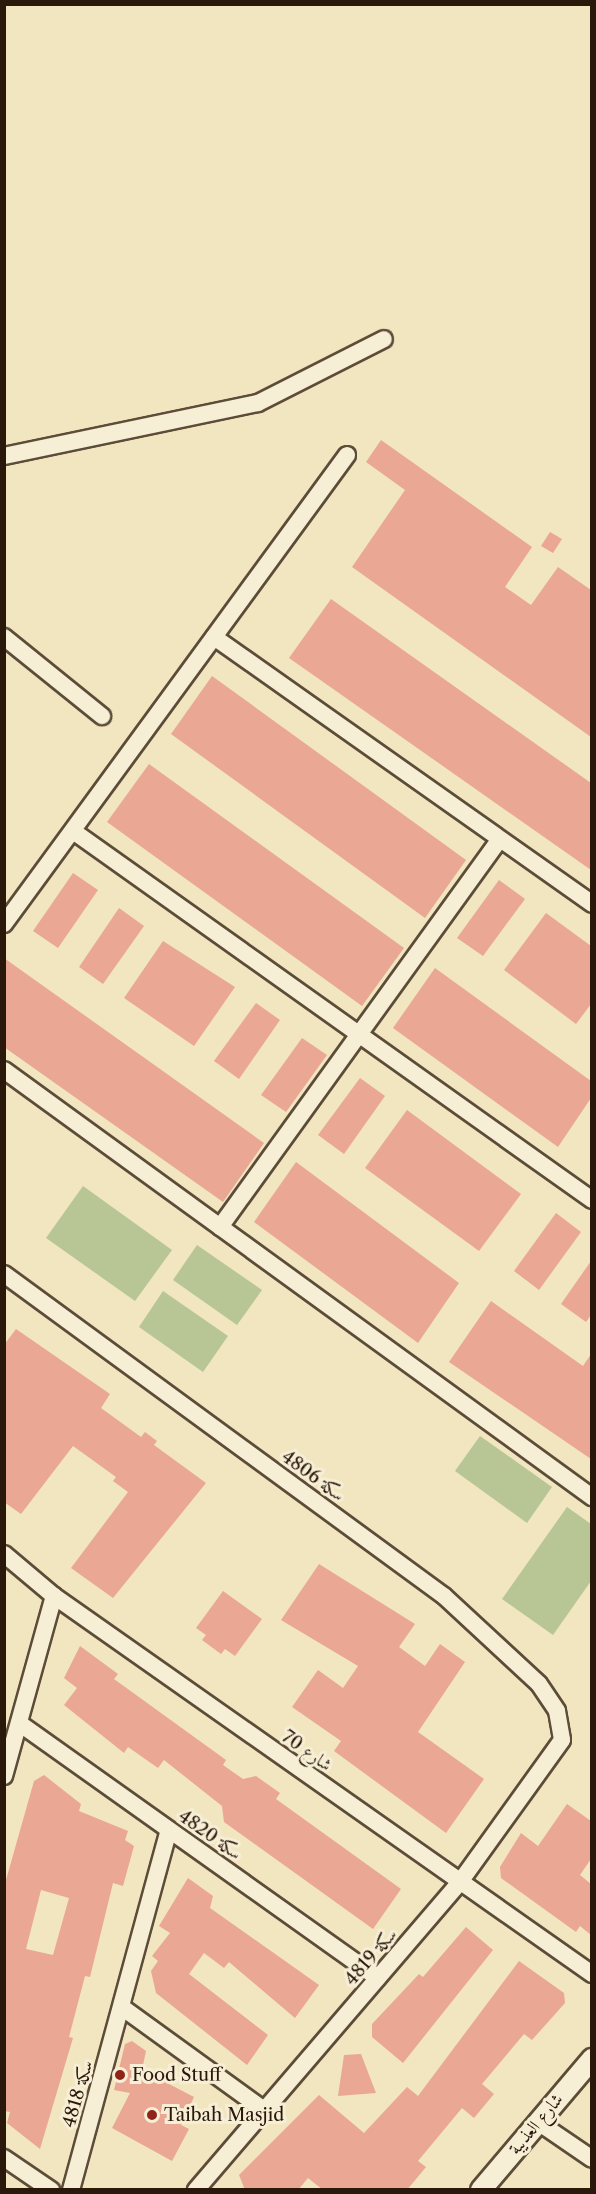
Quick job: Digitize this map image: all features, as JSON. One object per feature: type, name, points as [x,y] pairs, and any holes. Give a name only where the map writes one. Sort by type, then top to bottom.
[{"type":"street","points":[[4,456],[258,404],[384,339]]},
{"type":"street","points":[[4,924],[346,455]]},
{"type":"street","points":[[4,637],[102,716]]},
{"type":"street","points":[[214,637],[591,904]]},
{"type":"street","points":[[73,831],[591,1200]]},
{"type":"street","points":[[220,1227],[500,839]]},
{"type":"street","points":[[4,1071],[591,1497]]},
{"type":"street","name":"سكة 4806","points":[[4,1274],[444,1596],[539,1684],[557,1711],[562,1740]]},
{"type":"street","name":"شارع 70","points":[[4,1554],[54,1596],[591,1974]]},
{"type":"street","points":[[4,1776],[54,1596]]},
{"type":"street","name":"سكة 4820","points":[[19,1723],[378,1978]]},
{"type":"street","name":"سكة 4819","points":[[196,2190],[460,1882],[562,1740]]},
{"type":"street","name":"سكة 4818","points":[[71,2190],[123,2008],[169,1830]]},
{"type":"street","points":[[123,2008],[264,2110]]},
{"type":"street","name":"شارع العذيبة","points":[[481,2190],[591,2059]]},
{"type":"street","points":[[538,2122],[591,2159]]},
{"type":"street","points":[[4,2158],[51,2190]]},
{"type":"green space","points":[[83,1186],[172,1250],[135,1301],[46,1238]]},
{"type":"green space","points":[[197,1245],[262,1290],[237,1325],[173,1280]]},
{"type":"green space","points":[[163,1291],[228,1336],[203,1372],[139,1327]]},
{"type":"green space","points":[[480,1436],[552,1487],[527,1523],[455,1471]]},
{"type":"green space","points":[[567,1507],[591,1524],[591,1581],[553,1635],[502,1599]]},
{"type":"building","points":[[381,440],[532,547],[505,587],[531,605],[558,567],[591,590],[591,737],[352,567],[405,490],[366,462]]},
{"type":"building","points":[[550,532],[562,539],[553,553],[541,546]]},
{"type":"building","points":[[331,599],[591,783],[591,870],[289,658]]},
{"type":"building","points":[[212,676],[466,860],[425,918],[171,734]]},
{"type":"building","points":[[149,764],[404,948],[362,1006],[107,822]]},
{"type":"building","points":[[73,873],[98,890],[58,948],[33,931]]},
{"type":"building","points":[[499,880],[525,899],[483,956],[457,938]]},
{"type":"building","points":[[119,908],[144,926],[103,984],[79,967]]},
{"type":"building","points":[[546,913],[591,946],[591,1004],[576,1024],[504,970]]},
{"type":"building","points":[[163,941],[235,987],[194,1046],[124,998]]},
{"type":"building","points":[[4,958],[264,1143],[223,1202],[4,1047]]},
{"type":"building","points":[[435,968],[591,1081],[591,1098],[558,1147],[393,1028]]},
{"type":"building","points":[[256,1003],[280,1020],[239,1079],[214,1061]]},
{"type":"building","points":[[302,1038],[327,1055],[286,1112],[261,1095]]},
{"type":"building","points":[[360,1078],[385,1096],[344,1154],[318,1135]]},
{"type":"building","points":[[407,1110],[521,1194],[479,1251],[365,1168]]},
{"type":"building","points":[[296,1162],[459,1283],[418,1343],[254,1222]]},
{"type":"building","points":[[556,1213],[581,1232],[539,1290],[514,1271]]},
{"type":"building","points":[[591,1261],[591,1315],[586,1322],[561,1304]]},
{"type":"building","points":[[491,1301],[583,1366],[591,1354],[591,1459],[449,1362]]},
{"type":"building","points":[[16,1329],[110,1394],[101,1408],[141,1437],[145,1432],[157,1441],[154,1445],[206,1483],[113,1598],[71,1568],[128,1492],[113,1481],[116,1477],[73,1446],[21,1514],[4,1502],[4,1345]]},
{"type":"building","points":[[319,1564],[415,1624],[399,1647],[425,1666],[440,1644],[465,1662],[418,1732],[484,1779],[446,1833],[334,1751],[341,1741],[292,1707],[318,1670],[343,1688],[358,1666],[281,1620]]},
{"type":"building","points":[[223,1591],[262,1619],[235,1656],[225,1649],[221,1654],[202,1640],[206,1635],[196,1628]]},
{"type":"building","points":[[80,1646],[118,1674],[114,1679],[226,1760],[223,1765],[243,1779],[256,1776],[280,1793],[276,1799],[401,1889],[373,1929],[224,1822],[222,1806],[164,1760],[158,1768],[128,1747],[124,1753],[64,1705],[77,1688],[64,1678]]},
{"type":"building","points":[[44,1775],[81,1804],[79,1811],[128,1831],[125,1840],[134,1846],[123,1886],[113,1883],[90,1977],[85,1976],[69,2037],[73,2038],[40,2149],[7,2123],[10,2112],[4,2111],[4,1887],[34,1781]],"holes":[[[41,1890],[69,1898],[53,1955],[26,1949]]]},
{"type":"building","points":[[567,1804],[591,1821],[591,1859],[580,1875],[591,1884],[591,1935],[580,1926],[576,1932],[501,1878],[500,1867],[521,1833],[538,1846]]},
{"type":"building","points":[[188,1878],[213,1896],[210,1908],[319,1985],[295,2018],[229,1962],[224,1968],[204,1953],[189,1974],[268,2035],[247,2065],[156,1993],[151,1971],[158,1961],[152,1956],[170,1933],[159,1926]]},
{"type":"building","points":[[466,1927],[493,1950],[403,2063],[372,2037],[372,2024],[419,1974],[423,1977]]},
{"type":"building","points":[[519,1961],[564,1993],[565,2003],[532,2040],[524,2034],[482,2084],[494,2094],[474,2118],[462,2108],[418,2161],[426,2167],[407,2190],[323,2190],[308,2178],[298,2190],[245,2190],[239,2175],[319,2095],[364,2133],[407,2087],[418,2096]]},
{"type":"building","name":"Taibah Masjid","points":[[132,2041],[146,2051],[142,2070],[194,2097],[181,2125],[189,2129],[172,2161],[112,2128],[130,2093],[114,2090],[125,2044]]},
{"type":"building","points":[[361,2054],[376,2093],[338,2096],[344,2055]]},
{"type":"place","name":"Food Stuff","points":[[120,2075]]},
{"type":"place","name":"Taibah Masjid","points":[[152,2115]]}]
